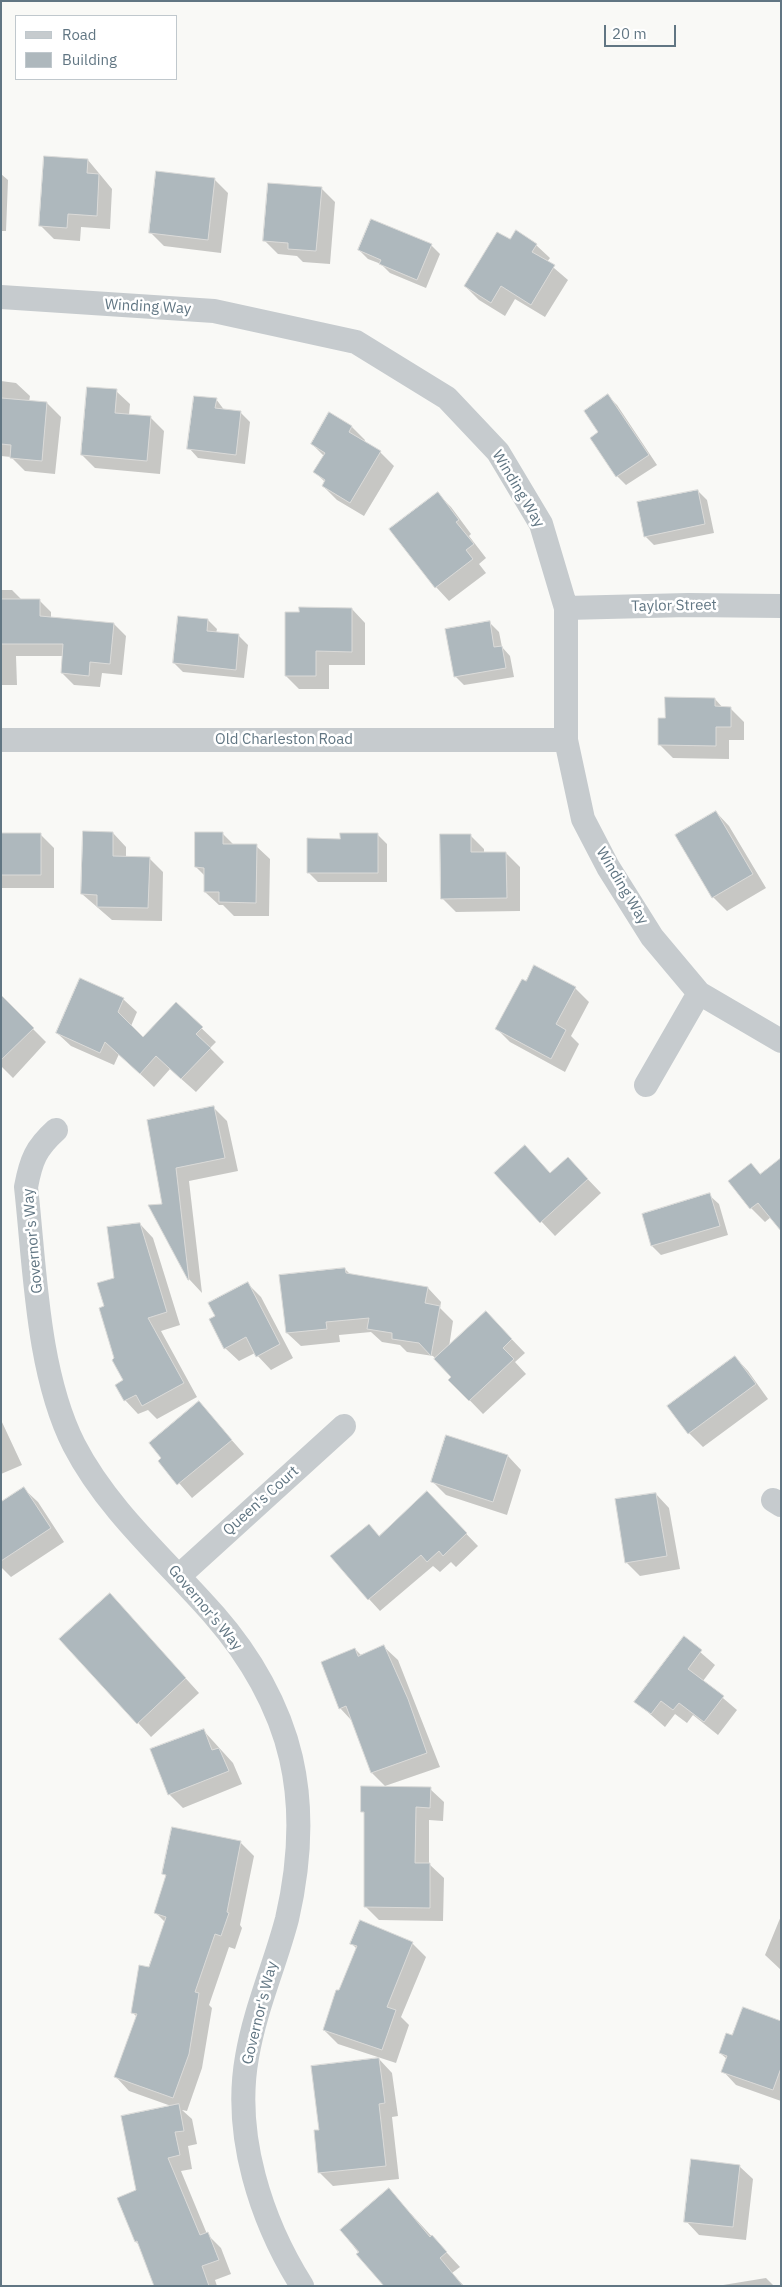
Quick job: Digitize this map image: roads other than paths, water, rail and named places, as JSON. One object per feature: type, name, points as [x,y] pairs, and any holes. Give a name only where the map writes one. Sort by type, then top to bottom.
[{"type":"street","name":"Winding Way","points":[[1,297],[214,310],[356,342],[447,398],[498,452],[541,524],[566,608],[566,740],[583,818],[608,867],[652,937],[699,993],[781,1041]]},
{"type":"street","name":"Taylor Street","points":[[566,608],[688,604],[781,606]]},
{"type":"street","name":"Old Charleston Road","points":[[1,740],[566,740]]},
{"type":"street","points":[[646,1085],[699,993]]},
{"type":"street","name":"Governor's Way","points":[[56,1130],[42,1143],[30,1163],[26,1187],[43,1338],[49,1373],[61,1414],[74,1445],[97,1482],[132,1525],[217,1618],[244,1653],[262,1684],[283,1732],[292,1767],[298,1831],[295,1876],[286,1921],[262,1994],[246,2058],[244,2100],[248,2142],[255,2177],[265,2211],[283,2253],[302,2286]]},
{"type":"street","name":"Queen's Court","points":[[178,1576],[344,1426]]}]
